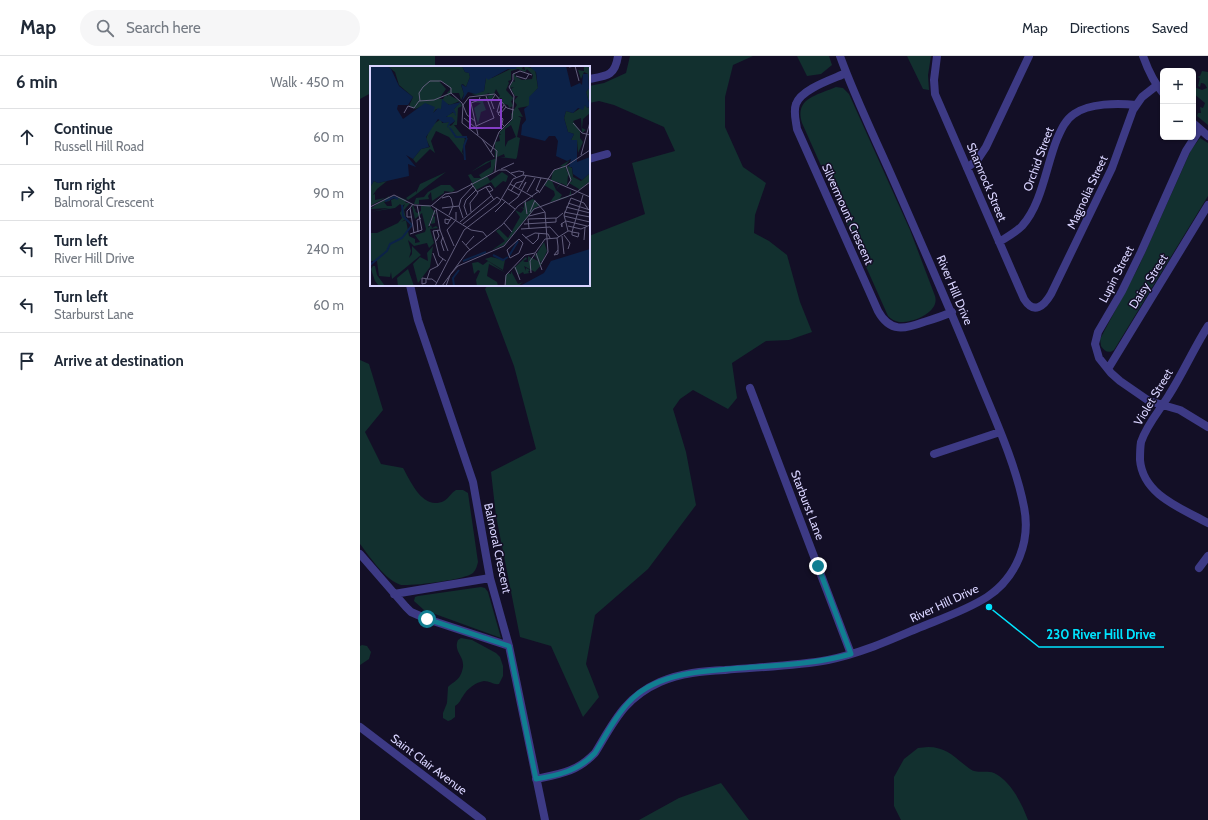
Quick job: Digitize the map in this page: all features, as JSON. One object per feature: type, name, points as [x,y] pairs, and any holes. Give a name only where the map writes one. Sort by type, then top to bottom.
[{"type":"street","points":[[590,79],[606,76],[612,73],[616,67],[618,56]]},
{"type":"street","name":"River Hill Drive","points":[[536,779],[568,772],[588,760],[595,753],[628,703],[639,694],[661,682],[695,672],[820,661],[851,654],[876,646],[973,604],[994,591],[1015,566],[1022,550],[1026,536],[1025,514],[1017,479],[1000,432],[952,312],[846,73],[840,56]]},
{"type":"street","name":"Shamrock Street","points":[[937,56],[934,80],[935,94],[1024,299],[1030,306],[1038,308]]},
{"type":"street","points":[[967,168],[978,159],[986,147],[1029,56]]},
{"type":"street","points":[[1143,56],[1149,74],[1160,90]]},
{"type":"street","name":"Silvermount Crescent","points":[[846,73],[804,93],[796,103],[796,123],[878,311],[885,322],[894,327],[908,328],[952,312]]},
{"type":"street","name":"Magnolia Street","points":[[1038,308],[1045,304],[1051,294],[1112,168],[1130,117],[1136,105],[1142,97],[1156,86]]},
{"type":"street","name":"Orchid Street","points":[[999,242],[1017,231],[1029,216],[1036,203],[1056,143],[1069,118],[1079,110],[1092,107],[1112,104],[1136,105]]},
{"type":"street","points":[[1196,126],[1208,136]]},
{"type":"street","name":"Lupin Street","points":[[1200,129],[1186,151],[1141,252],[1096,336],[1095,344],[1097,354],[1108,369],[1120,381],[1147,400],[1180,410],[1208,427]]},
{"type":"street","points":[[590,159],[607,154]]},
{"type":"street","name":"Daisy Street","points":[[1108,369],[1208,206]]},
{"type":"street","name":"Balmoral Crescent","points":[[410,286],[418,320],[473,482],[490,578],[509,646],[545,820]]},
{"type":"street","name":"Violet Street","points":[[1208,326],[1171,392],[1154,417],[1141,442],[1140,459],[1144,476],[1157,493],[1208,523]]},
{"type":"street","name":"Starburst Lane","points":[[750,388],[851,654]]},
{"type":"street","points":[[934,454],[1000,432]]},
{"type":"street","points":[[360,554],[406,607],[418,616],[509,646]]},
{"type":"street","points":[[1199,568],[1208,556]]},
{"type":"street","points":[[394,594],[490,578]]},
{"type":"street","name":"Saint Clair Avenue","points":[[360,727],[482,820]]},
{"type":"green space","points":[[360,56],[435,56],[435,66],[370,66],[370,94],[360,99]]},
{"type":"green space","points":[[630,56],[753,56],[733,65],[725,97],[725,127],[743,167],[766,183],[755,215],[754,233],[769,241],[787,255],[800,302],[812,332],[789,340],[766,341],[732,363],[737,398],[728,409],[693,390],[680,399],[673,409],[686,452],[696,505],[648,569],[595,615],[586,664],[599,697],[583,717],[551,646],[520,637],[496,516],[491,472],[536,449],[514,366],[485,289],[487,286],[590,286],[590,236],[645,214],[632,163],[675,151],[664,127],[614,105],[599,101],[590,103],[590,86],[604,83],[626,73]]},
{"type":"green space","points":[[797,56],[829,56],[832,65],[821,74],[807,76]]},
{"type":"green space","points":[[907,56],[931,56],[928,75],[929,90],[923,89]]},
{"type":"green space","points":[[1202,71],[1208,72],[1208,125],[1197,116],[1198,113],[1201,113],[1200,107],[1203,108],[1205,103],[1196,96],[1196,88],[1202,90],[1207,88],[1202,83],[1200,87],[1198,86],[1200,78],[1197,77],[1200,76]]},
{"type":"green space","points":[[836,87],[843,88],[849,94],[910,230],[935,296],[935,302],[929,312],[911,321],[899,322],[888,316],[802,123],[800,115],[801,108],[804,103],[815,95]]},
{"type":"green space","points":[[1200,138],[1208,143],[1208,196],[1114,350],[1110,352],[1107,351],[1101,346],[1100,339],[1139,266],[1191,150]]},
{"type":"green space","points":[[360,360],[369,364],[383,410],[365,432],[381,464],[403,468],[419,494],[430,502],[437,503],[444,501],[456,490],[463,490],[468,493],[478,562],[476,569],[468,576],[427,583],[401,585],[389,578],[384,573],[360,544]]},
{"type":"green space","points":[[481,587],[485,588],[488,592],[501,638],[424,610],[414,601],[415,597],[418,596]]},
{"type":"green space","points":[[461,638],[472,640],[496,653],[500,657],[503,666],[503,676],[499,684],[484,681],[469,688],[459,703],[455,706],[455,717],[448,721],[443,718],[443,713],[447,703],[448,687],[459,678],[463,670],[462,660],[457,649],[458,640]]},
{"type":"green space","points":[[360,646],[367,646],[371,652],[369,659],[360,665]]},
{"type":"green space","points":[[935,747],[946,751],[972,770],[978,772],[991,772],[1006,781],[1023,807],[1028,820],[901,820],[894,806],[894,777],[904,759],[918,748]]},
{"type":"green space","points":[[721,783],[749,820],[639,820],[679,798]]},
{"type":"place","name":"230 River Hill Drive","points":[[989,607]]},
{"type":"route","points":[[427,619],[509,646],[536,779],[568,772],[582,765],[595,753],[628,703],[646,689],[661,682],[695,672],[830,660],[851,654],[818,566]]}]
